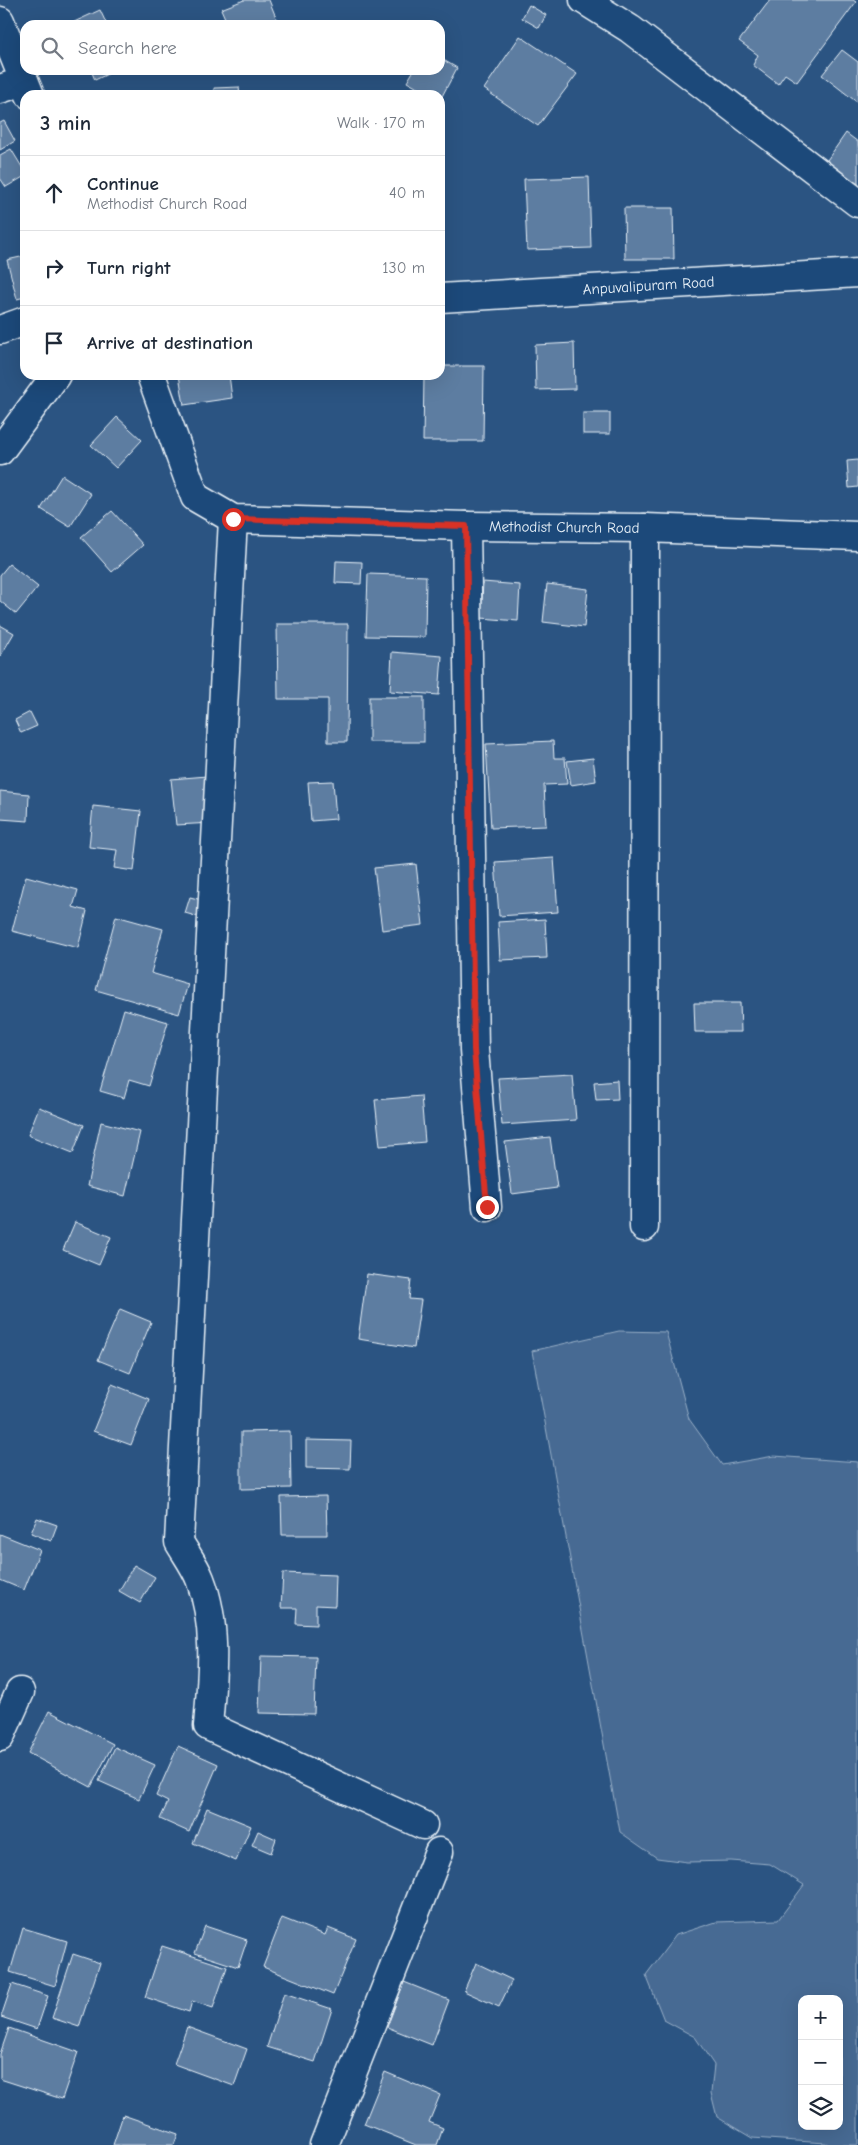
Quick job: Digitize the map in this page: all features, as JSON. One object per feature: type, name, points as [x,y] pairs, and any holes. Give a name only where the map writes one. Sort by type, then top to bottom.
[{"type":"street","points":[[584,0],[630,28],[858,203]]},
{"type":"street","points":[[0,21],[18,89]]},
{"type":"street","name":"Anpuvalipuram Road","points":[[445,298],[858,273]]},
{"type":"street","points":[[0,330],[20,323]]},
{"type":"street","points":[[0,451],[52,380]]},
{"type":"street","name":"Methodist Church Road","points":[[153,380],[196,497],[233,519],[466,526],[645,528],[858,536]]},
{"type":"street","points":[[233,519],[179,1542],[200,1578],[209,1618],[213,1666],[208,1726],[423,1825]]},
{"type":"street","points":[[466,526],[474,1050],[487,1207]]},
{"type":"street","points":[[644,1227],[645,528]]},
{"type":"street","points":[[0,1736],[20,1692]]},
{"type":"street","points":[[324,2145],[438,1852]]},
{"type":"shaded area","points":[[619,1331],[666,1332],[689,1419],[722,1465],[774,1456],[858,1462],[858,2145],[829,2145],[826,2143],[752,2138],[717,2117],[711,2093],[714,2065],[695,2037],[664,2020],[646,1975],[676,1935],[716,1922],[778,1920],[804,1885],[770,1864],[731,1861],[687,1862],[657,1858],[620,1832],[532,1351]]},
{"type":"building","points":[[244,0],[269,0],[277,20],[226,20],[221,9]]},
{"type":"building","points":[[770,0],[853,0],[856,2],[797,82],[785,74],[778,84],[753,65],[758,55],[739,41]]},
{"type":"building","points":[[529,5],[546,15],[539,28],[522,18]]},
{"type":"building","points":[[100,10],[105,20],[78,20]]},
{"type":"building","points":[[520,36],[577,74],[538,126],[484,89]]},
{"type":"building","points":[[842,50],[858,62],[858,103],[822,75]]},
{"type":"building","points":[[445,61],[457,68],[445,91],[421,90],[407,82],[411,75],[445,75]]},
{"type":"building","points":[[93,75],[106,75],[95,80]]},
{"type":"building","points":[[239,87],[239,90],[214,90],[214,88]]},
{"type":"building","points":[[4,121],[15,141],[0,150],[0,123]]},
{"type":"building","points":[[846,133],[858,142],[858,186],[825,163]]},
{"type":"building","points":[[11,149],[20,164],[20,179],[6,187],[0,178],[0,155]]},
{"type":"building","points":[[589,177],[591,248],[527,250],[524,179]]},
{"type":"building","points":[[624,208],[673,208],[674,259],[625,259]]},
{"type":"building","points":[[20,257],[20,298],[17,299],[7,260]]},
{"type":"building","points":[[574,343],[575,389],[536,390],[535,345]]},
{"type":"building","points":[[445,366],[484,366],[483,441],[423,441],[424,380],[445,380]]},
{"type":"building","points":[[180,380],[230,380],[232,398],[184,405]]},
{"type":"building","points":[[583,413],[610,413],[610,434],[583,434]]},
{"type":"building","points":[[117,417],[142,440],[116,468],[91,445]]},
{"type":"building","points":[[858,460],[858,487],[849,488],[847,461]]},
{"type":"building","points":[[62,475],[91,494],[70,527],[41,509]]},
{"type":"building","points":[[112,511],[143,545],[112,572],[81,537]]},
{"type":"building","points":[[336,561],[362,562],[361,584],[335,583]]},
{"type":"building","points":[[9,564],[38,587],[16,614],[0,601],[0,575]]},
{"type":"building","points":[[368,574],[426,576],[425,637],[366,636]]},
{"type":"building","points":[[483,582],[520,585],[518,621],[481,618]]},
{"type":"building","points":[[547,584],[588,589],[584,627],[543,622]]},
{"type":"building","points":[[277,624],[348,624],[347,742],[328,742],[328,699],[278,699]]},
{"type":"building","points":[[0,625],[14,633],[0,657]]},
{"type":"building","points":[[392,652],[442,656],[439,695],[390,691]]},
{"type":"building","points":[[369,697],[424,697],[424,742],[369,742]]},
{"type":"building","points":[[30,712],[37,726],[21,733],[15,720]]},
{"type":"building","points":[[553,741],[554,758],[565,758],[567,784],[544,785],[546,826],[491,828],[486,744]]},
{"type":"building","points":[[593,758],[596,781],[571,785],[567,761]]},
{"type":"building","points":[[207,776],[212,823],[176,825],[171,779]]},
{"type":"building","points":[[333,781],[336,819],[311,821],[308,782]]},
{"type":"building","points":[[0,791],[29,794],[28,821],[0,819]]},
{"type":"building","points":[[93,806],[141,811],[134,871],[114,868],[117,850],[89,847]]},
{"type":"building","points":[[554,858],[558,912],[499,916],[495,862]]},
{"type":"building","points":[[416,864],[423,925],[382,930],[374,868]]},
{"type":"building","points":[[26,876],[78,890],[73,907],[87,911],[78,948],[12,931]]},
{"type":"building","points":[[190,897],[210,902],[206,919],[185,913]]},
{"type":"building","points":[[116,916],[163,929],[151,973],[188,984],[179,1014],[96,990]]},
{"type":"building","points":[[545,919],[547,958],[500,960],[498,922]]},
{"type":"building","points":[[694,1003],[740,1003],[741,1032],[695,1032]]},
{"type":"building","points":[[124,1009],[168,1022],[149,1086],[129,1080],[124,1098],[100,1091]]},
{"type":"building","points":[[572,1074],[576,1120],[502,1125],[498,1078]]},
{"type":"building","points":[[617,1080],[618,1099],[596,1100],[594,1082]]},
{"type":"building","points":[[421,1096],[425,1142],[380,1146],[375,1100]]},
{"type":"building","points":[[39,1107],[84,1125],[73,1153],[28,1135]]},
{"type":"building","points":[[101,1122],[140,1132],[125,1196],[87,1186]]},
{"type":"building","points":[[550,1137],[557,1188],[512,1194],[505,1142]]},
{"type":"building","points":[[75,1222],[111,1237],[99,1265],[63,1250]]},
{"type":"building","points":[[367,1274],[411,1280],[409,1299],[421,1300],[414,1348],[358,1339]]},
{"type":"building","points":[[120,1309],[151,1322],[130,1373],[98,1360]]},
{"type":"building","points":[[112,1384],[149,1399],[131,1445],[93,1431]]},
{"type":"building","points":[[290,1431],[291,1488],[241,1489],[241,1432]]},
{"type":"building","points":[[306,1440],[351,1441],[350,1469],[306,1468]]},
{"type":"building","points":[[326,1496],[327,1535],[282,1535],[281,1497]]},
{"type":"building","points":[[37,1518],[57,1525],[51,1541],[31,1533]]},
{"type":"building","points":[[0,1534],[40,1550],[24,1590],[0,1580]]},
{"type":"building","points":[[134,1565],[155,1577],[140,1603],[119,1591]]},
{"type":"building","points":[[283,1573],[336,1575],[335,1606],[316,1605],[316,1625],[296,1624],[297,1608],[281,1608]]},
{"type":"building","points":[[261,1656],[316,1657],[314,1714],[259,1713]]},
{"type":"building","points":[[49,1711],[113,1744],[91,1787],[28,1753]]},
{"type":"building","points":[[178,1746],[218,1764],[189,1832],[160,1819],[168,1802],[156,1796]]},
{"type":"building","points":[[115,1747],[155,1765],[139,1799],[99,1781]]},
{"type":"building","points":[[207,1808],[251,1826],[236,1861],[193,1843]]},
{"type":"building","points":[[258,1831],[276,1839],[271,1853],[252,1845]]},
{"type":"building","points":[[282,1918],[325,1935],[328,1928],[356,1939],[333,1995],[263,1967]]},
{"type":"building","points":[[205,1926],[247,1940],[238,1967],[195,1953]]},
{"type":"building","points":[[23,1928],[67,1941],[55,1986],[10,1972]]},
{"type":"building","points":[[162,1946],[227,1967],[213,2008],[192,2001],[189,2012],[145,1997]]},
{"type":"building","points":[[73,1954],[100,1963],[79,2027],[52,2018]]},
{"type":"building","points":[[476,1963],[512,1980],[499,2007],[464,1991]]},
{"type":"building","points":[[404,1982],[449,2000],[432,2045],[387,2027]]},
{"type":"building","points":[[12,1984],[48,1996],[37,2029],[1,2017]]},
{"type":"building","points":[[284,1993],[332,2009],[315,2062],[267,2047]]},
{"type":"building","points":[[187,2027],[247,2049],[234,2086],[174,2064]]},
{"type":"building","points":[[9,2028],[78,2052],[62,2099],[0,2079],[0,2054]]},
{"type":"building","points":[[385,2072],[440,2095],[429,2122],[443,2128],[437,2145],[416,2145],[364,2124]]},
{"type":"building","points":[[123,2115],[178,2134],[174,2145],[113,2145]]},
{"type":"route","points":[[233,519],[466,526],[474,1050],[487,1207]]}]
